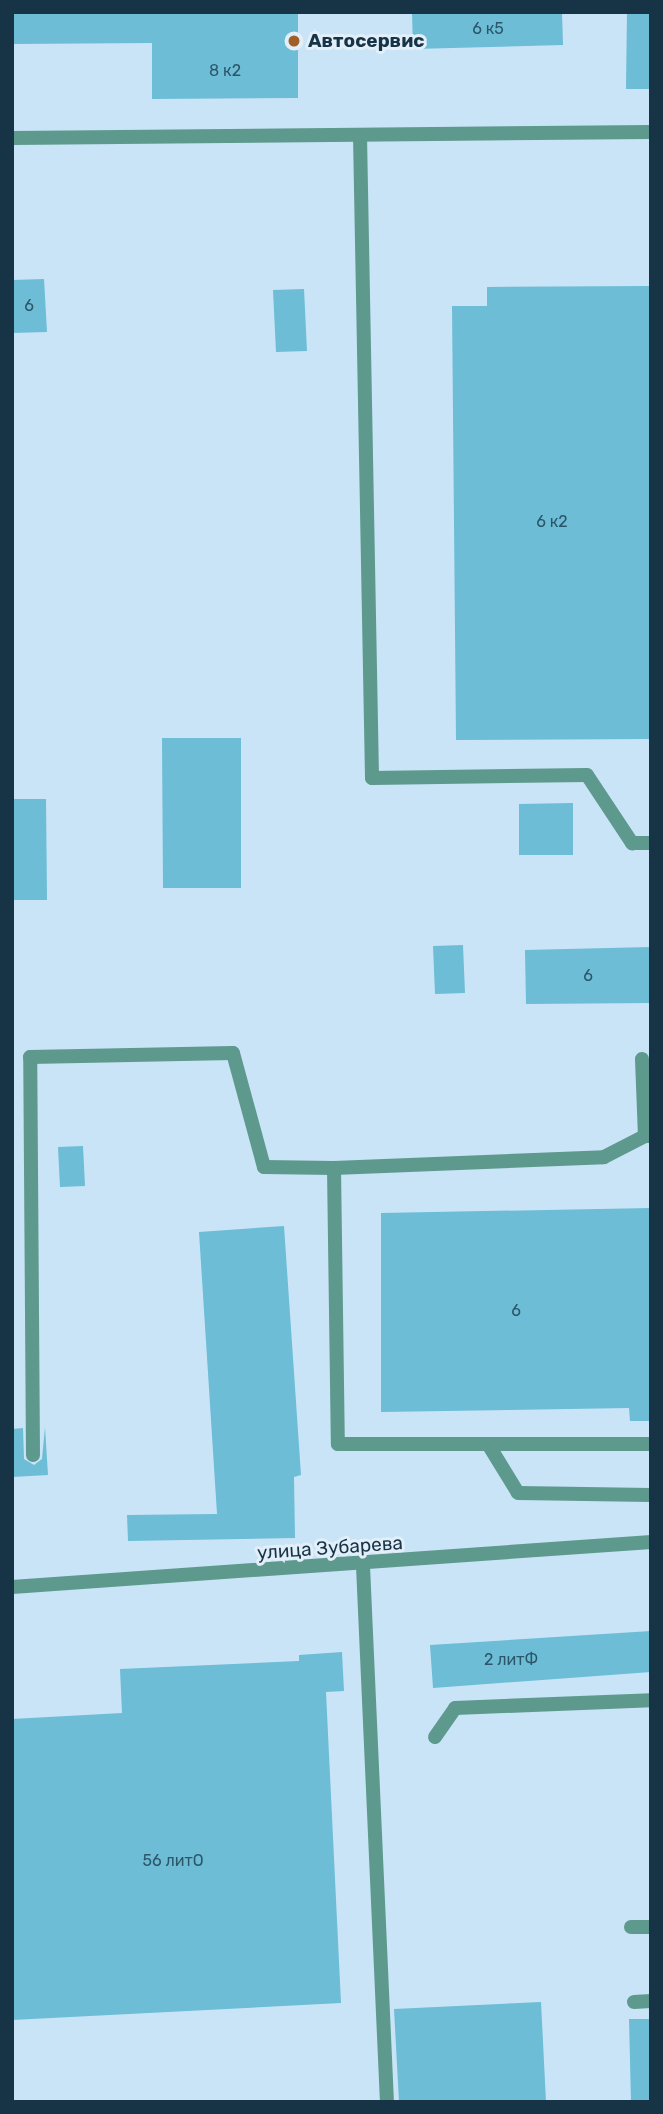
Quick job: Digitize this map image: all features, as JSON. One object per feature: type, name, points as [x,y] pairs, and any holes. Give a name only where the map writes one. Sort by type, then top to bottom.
[{"type":"street","points":[[12,138],[651,132]]},
{"type":"street","points":[[360,135],[372,778],[587,775],[632,843],[651,843]]},
{"type":"street","points":[[33,1455],[30,1057],[233,1053],[264,1167],[334,1168],[604,1157],[648,1136],[642,1059]]},
{"type":"street","points":[[334,1168],[338,1444],[651,1444]]},
{"type":"street","points":[[488,1444],[518,1493],[651,1494]]},
{"type":"street","name":"улица Зубарева","points":[[12,1587],[363,1566],[651,1542]]},
{"type":"street","points":[[363,1566],[387,2102]]},
{"type":"street","points":[[435,1737],[455,1708],[651,1700]]},
{"type":"street","points":[[631,1927],[651,1927]]},
{"type":"street","points":[[634,2002],[651,2001]]},
{"type":"building","points":[[12,12],[298,12],[298,98],[152,99],[152,43],[12,44]]},
{"type":"building","points":[[412,12],[562,12],[563,45],[413,49]]},
{"type":"building","points":[[627,12],[651,12],[651,89],[626,89]]},
{"type":"building","points":[[44,279],[47,332],[12,333],[12,280]]},
{"type":"building","points":[[651,286],[651,739],[456,740],[452,306],[487,306],[487,287]]},
{"type":"building","points":[[304,289],[307,351],[276,352],[273,290]]},
{"type":"building","points":[[162,738],[241,738],[241,888],[163,888]]},
{"type":"building","points":[[12,799],[46,799],[47,900],[12,900]]},
{"type":"building","points":[[573,803],[573,855],[519,855],[519,804]]},
{"type":"building","points":[[463,945],[465,993],[435,994],[433,946]]},
{"type":"building","points":[[651,947],[651,1003],[526,1004],[525,950]]},
{"type":"building","points":[[83,1146],[85,1186],[60,1187],[58,1147]]},
{"type":"building","points":[[651,1208],[651,1421],[630,1421],[629,1408],[381,1412],[381,1213]]},
{"type":"building","points":[[284,1226],[301,1475],[294,1477],[295,1538],[128,1541],[127,1515],[217,1514],[199,1232]]},
{"type":"building","points":[[45,1427],[48,1475],[12,1477],[12,1429],[23,1428],[24,1459],[34,1465],[42,1459]]},
{"type":"building","points":[[651,1631],[651,1672],[433,1688],[430,1645]]},
{"type":"building","points":[[342,1652],[344,1691],[326,1692],[341,2003],[12,2020],[12,1719],[122,1713],[120,1669],[299,1661],[299,1655]]},
{"type":"building","points":[[541,2002],[546,2102],[399,2102],[394,2009]]},
{"type":"building","points":[[629,2019],[651,2019],[651,2102],[631,2102]]},
{"type":"place","name":"Автосервис","points":[[294,41]]}]
